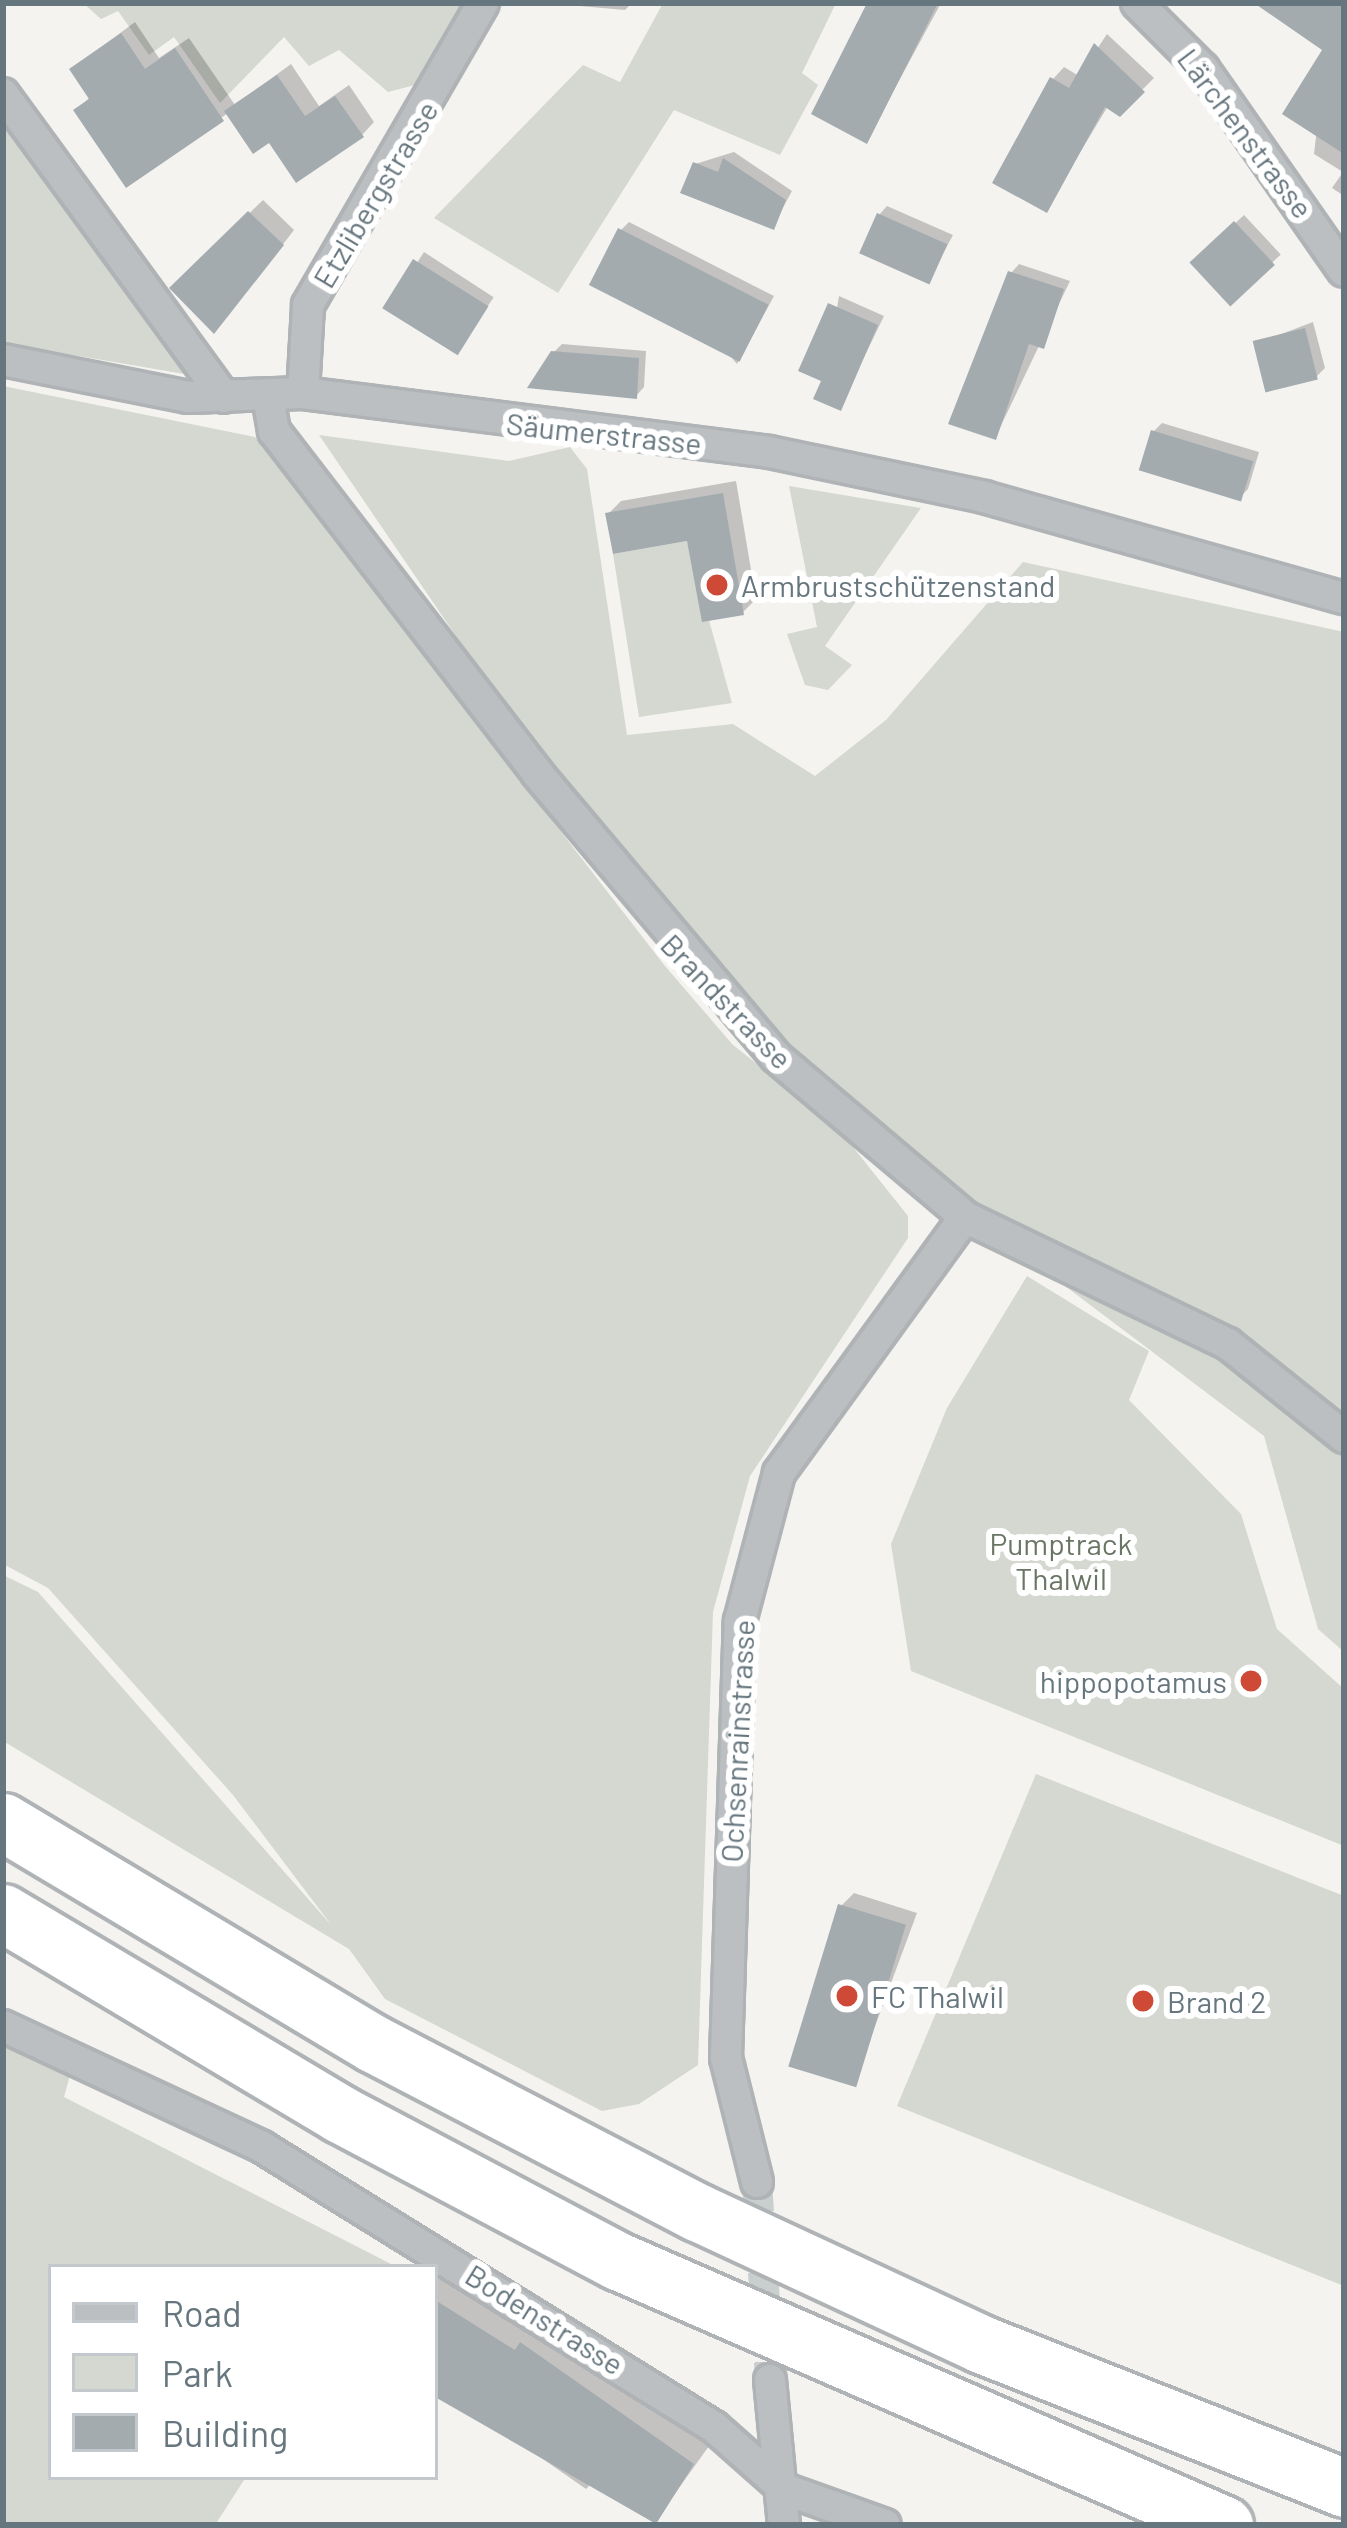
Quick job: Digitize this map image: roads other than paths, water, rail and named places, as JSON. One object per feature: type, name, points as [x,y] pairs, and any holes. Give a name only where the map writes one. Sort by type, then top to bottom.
[{"type":"highway","points":[[3,1822],[374,2044],[697,2212],[981,2344],[1344,2488]]},
{"type":"highway","points":[[3,1913],[340,2114],[618,2261],[1224,2525]]},
{"type":"street","name":"Etzlibergstrasse","points":[[303,392],[308,305],[483,3]]},
{"type":"street","name":"Lärchenstrasse","points":[[1137,3],[1203,69],[1344,272]]},
{"type":"street","points":[[3,94],[224,397]]},
{"type":"street","points":[[3,360],[224,397]]},
{"type":"street","name":"Säumerstrasse","points":[[224,397],[303,392],[769,452],[1045,512],[1344,598]]},
{"type":"street","name":"Brandstrasse","points":[[268,397],[274,431],[648,918],[776,1057],[965,1217],[1228,1344],[1344,1437]]},
{"type":"street","name":"Ochsenrainstrasse","points":[[757,2182],[725,2058],[745,1599],[779,1473],[965,1217]]},
{"type":"street","name":"Bodenstrasse","points":[[3,2026],[316,2177],[714,2427],[784,2489],[885,2525]]},
{"type":"street","points":[[770,2380],[784,2525]]},
{"type":"tunnel","points":[[757,2182],[770,2380]]},
{"type":"place","name":"Armbrustschützenstand","points":[[717,585]]},
{"type":"place","name":"hippopotamus","points":[[1251,1681]]},
{"type":"place","name":"FC Thalwil","points":[[847,1996]]},
{"type":"place","name":"Brand 2","points":[[1143,2001]]},
{"type":"park label","name":"Pumptrack Thalwil","points":[[1061,1560]]}]
